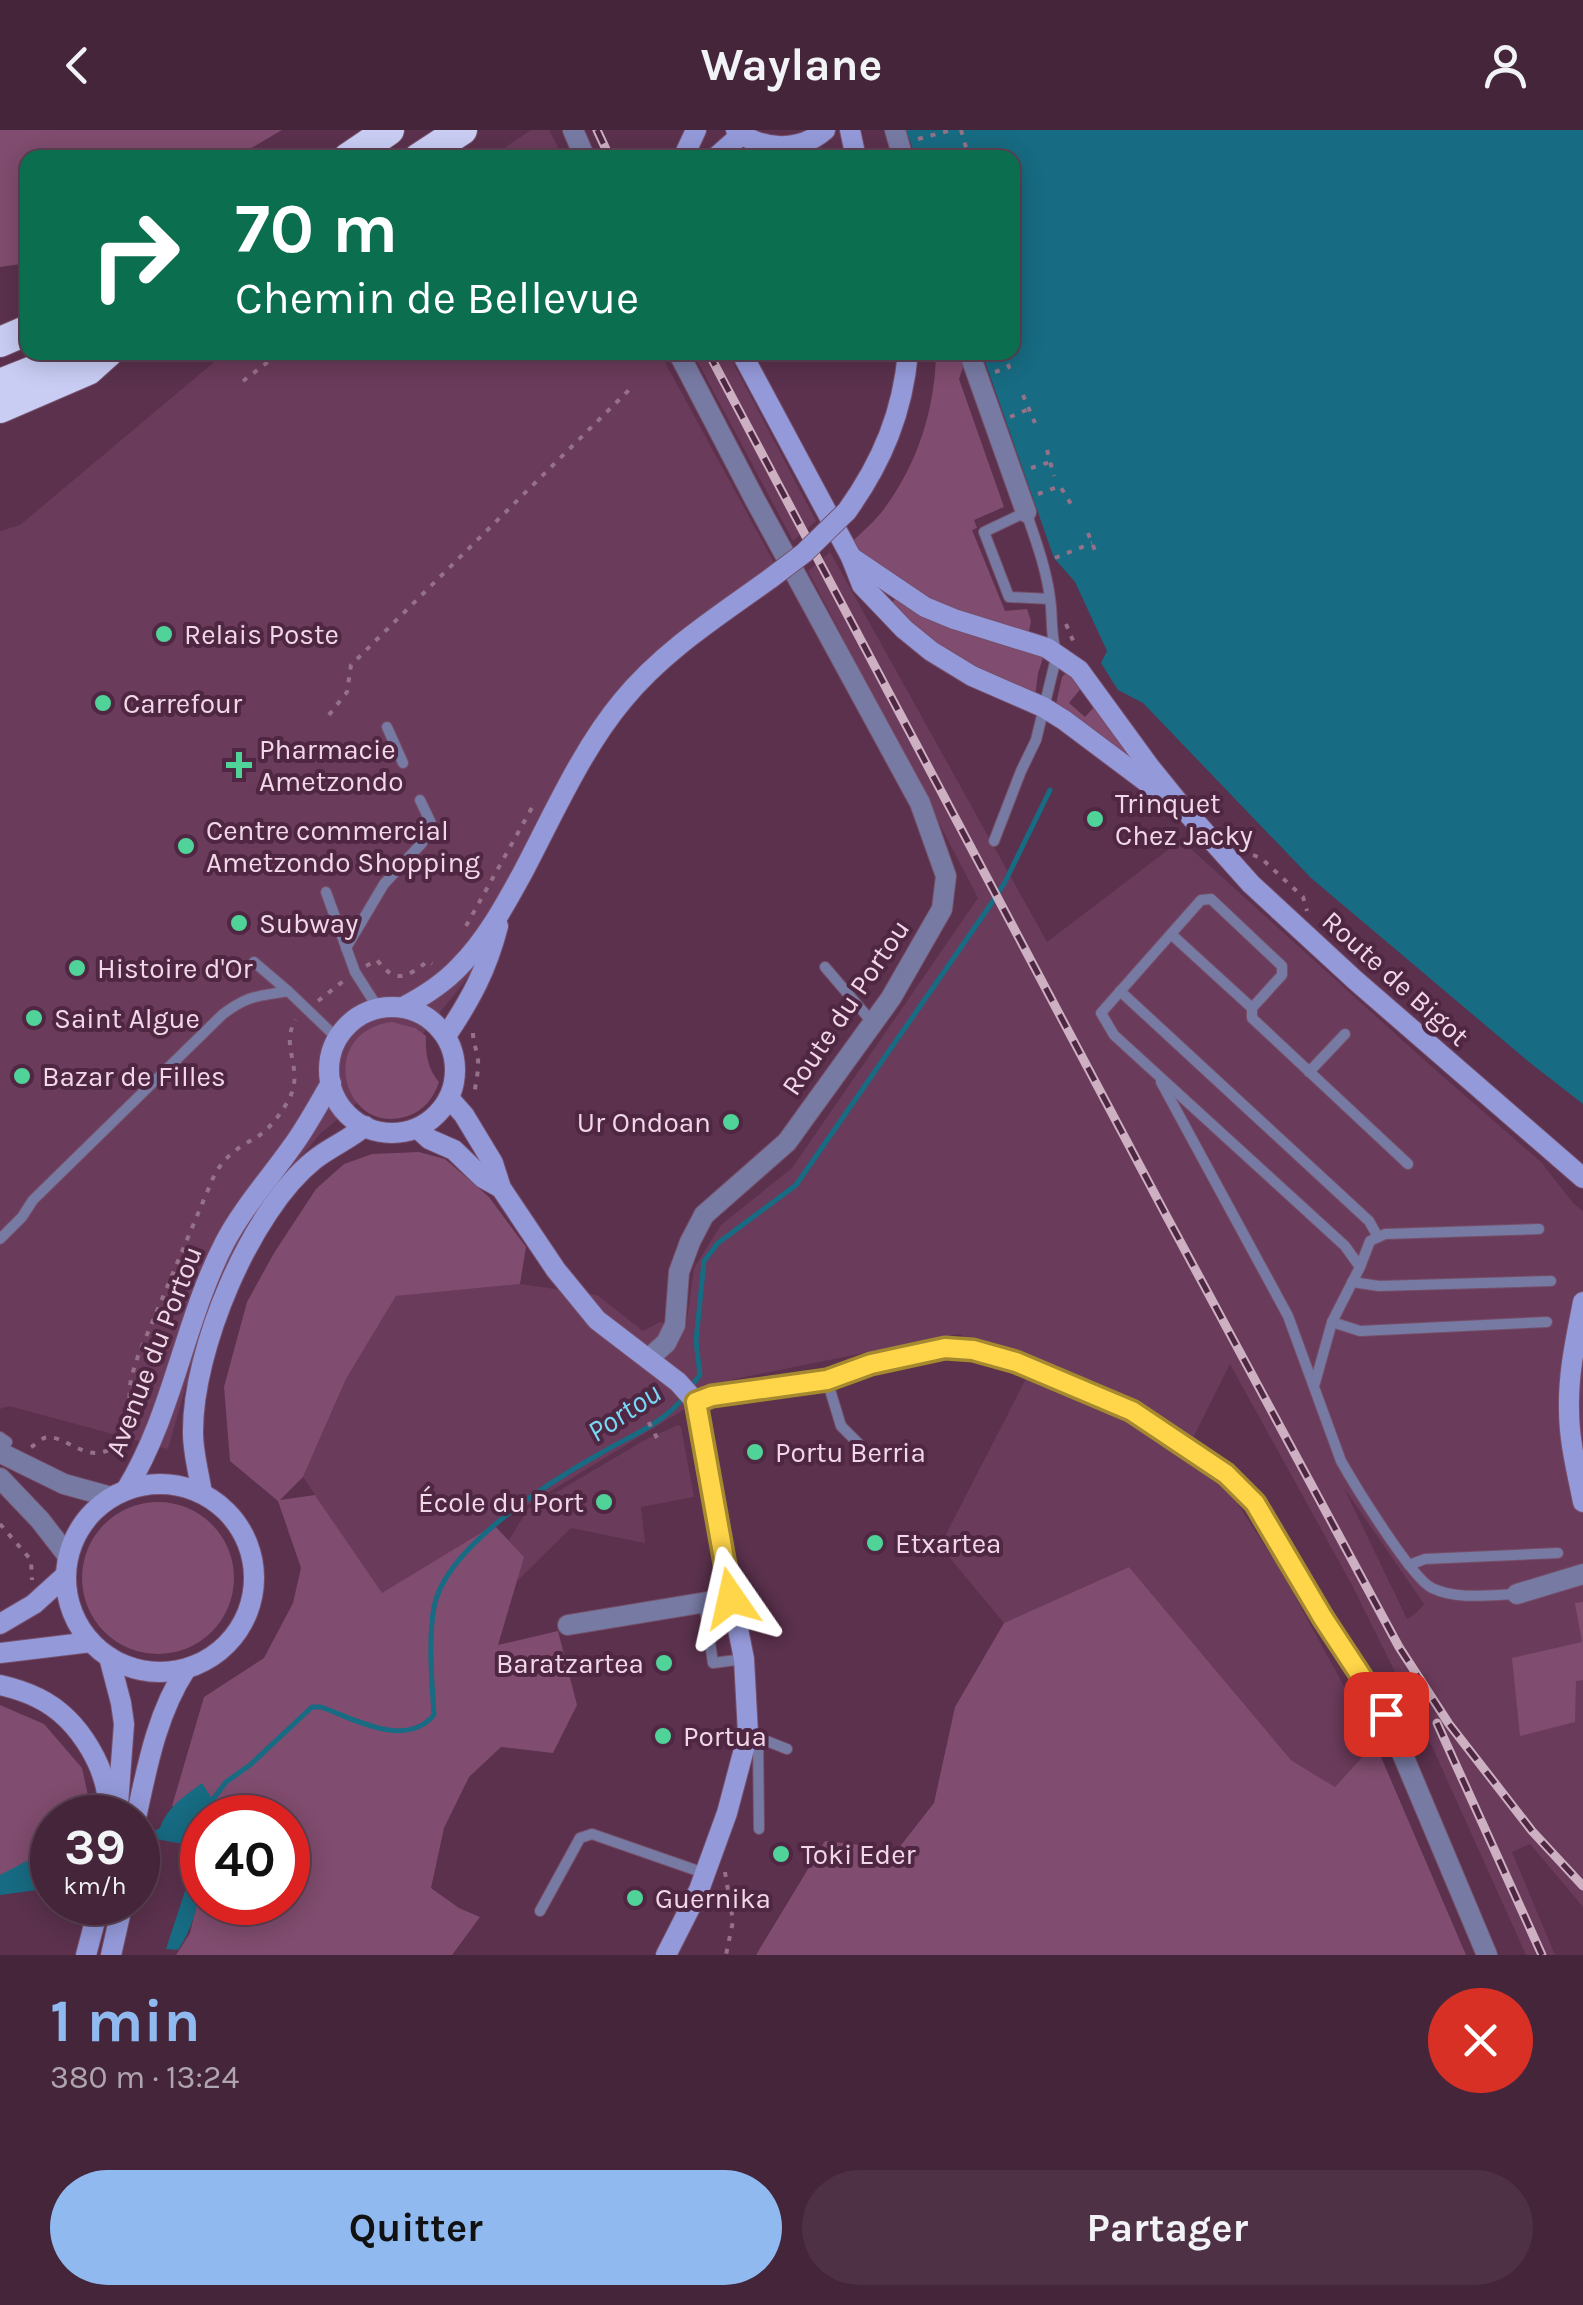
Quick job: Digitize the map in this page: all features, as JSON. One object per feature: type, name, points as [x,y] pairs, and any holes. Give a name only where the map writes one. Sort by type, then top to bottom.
[{"type":"highway","points":[[360,150],[389,130]]},
{"type":"highway","points":[[431,150],[462,130]]},
{"type":"highway","points":[[0,384],[57,360]]},
{"type":"highway","points":[[0,408],[88,370],[99,360]]},
{"type":"main road","points":[[739,132],[759,143],[779,147],[799,144],[826,130]]},
{"type":"main road","points":[[799,144],[807,150]]},
{"type":"main road","name":"Route de Bigot","points":[[745,360],[851,557],[862,585],[904,629],[972,676],[1043,707],[1082,732],[1183,808]]},
{"type":"main road","points":[[403,1007],[428,994],[460,967],[502,911],[568,788],[624,699],[674,650],[816,542],[847,511],[878,464],[890,435],[900,406],[907,360]]},
{"type":"main road","name":"Route de Bigot","points":[[851,557],[925,608],[1027,640],[1079,670],[1149,766],[1251,884],[1583,1178]]},
{"type":"main road","points":[[446,1036],[490,958],[502,911]]},
{"type":"main road","points":[[403,1007],[434,1022],[446,1036],[456,1066],[454,1082],[441,1110],[418,1128],[382,1132],[365,1126],[343,1109],[331,1083],[332,1053],[348,1025],[362,1014],[378,1008],[403,1007]]},
{"type":"main road","name":"Avenue du Portou","points":[[119,1494],[140,1467],[196,1305],[226,1240],[294,1145],[331,1083]]},
{"type":"main road","points":[[449,1098],[493,1163],[501,1188],[556,1270],[596,1320],[648,1359],[671,1386],[696,1402],[744,1659],[753,1736],[699,1890],[666,1955]]},
{"type":"main road","name":"Avenue du Portou","points":[[202,1494],[192,1435],[196,1396],[202,1362],[225,1294],[285,1190],[315,1160],[365,1126]]},
{"type":"main road","points":[[418,1128],[428,1139],[454,1150],[483,1178],[501,1188]]},
{"type":"main road","points":[[1583,1302],[1569,1382],[1573,1450],[1583,1502]]},
{"type":"main road","points":[[164,1484],[202,1494],[228,1512],[246,1539],[254,1570],[251,1603],[238,1632],[215,1655],[186,1669],[146,1671],[109,1658],[90,1642],[76,1622],[68,1599],[67,1566],[77,1533],[92,1513],[119,1494],[164,1484]]},
{"type":"main road","points":[[0,1624],[34,1604],[67,1566]]},
{"type":"main road","points":[[0,1653],[90,1642]]},
{"type":"main road","points":[[109,1658],[124,1724],[119,1795]]},
{"type":"main road","points":[[141,1795],[148,1759],[173,1690],[186,1669]]},
{"type":"main road","points":[[0,1684],[41,1699],[63,1715],[94,1757],[105,1795]]},
{"type":"main road","points":[[86,1955],[93,1925]]},
{"type":"main road","points":[[111,1955],[118,1925]]},
{"type":"street","name":"Route du Portou","points":[[648,1359],[666,1343],[675,1325],[679,1272],[704,1215],[787,1142],[891,998],[942,909],[946,876],[920,803],[682,360]]},
{"type":"street","points":[[972,360],[1028,504]]},
{"type":"street","points":[[696,1402],[712,1396],[827,1380],[871,1364],[945,1348],[973,1350],[1016,1362],[1132,1411],[1226,1474],[1255,1503],[1386,1714],[1487,1955]]},
{"type":"street","points":[[0,1453],[64,1484],[119,1494]]},
{"type":"street","points":[[0,1478],[40,1520],[67,1566]]},
{"type":"street","points":[[1517,1594],[1583,1574]]},
{"type":"street","points":[[568,1625],[731,1598]]},
{"type":"lane","points":[[994,842],[1036,740],[1056,654],[1053,645],[1050,599],[1044,563],[1028,504],[984,532],[1009,597],[1050,599]]},
{"type":"lane","points":[[387,728],[402,762]]},
{"type":"lane","points":[[346,948],[384,884],[422,843],[431,823],[420,800]]},
{"type":"lane","points":[[326,892],[355,972],[378,1008]]},
{"type":"lane","points":[[1360,1267],[1345,1246],[1114,1036],[1100,1013],[1202,900],[1211,899],[1282,966],[1282,975],[1252,1008],[1252,1018],[1408,1164]]},
{"type":"lane","points":[[1171,934],[1252,1008]]},
{"type":"lane","points":[[254,962],[338,1038]]},
{"type":"lane","points":[[825,967],[873,1023]]},
{"type":"lane","points":[[0,1238],[32,1200],[222,1014],[255,995],[288,991]]},
{"type":"lane","points":[[1120,991],[1370,1221],[1378,1237]]},
{"type":"lane","points":[[1309,1072],[1344,1034]]},
{"type":"lane","points":[[1156,1072],[1288,1316],[1347,1472],[1409,1565],[1429,1588],[1453,1594],[1517,1594]]},
{"type":"lane","points":[[1314,1385],[1332,1322],[1370,1241],[1385,1234],[1539,1230]]},
{"type":"lane","points":[[1352,1282],[1380,1286],[1551,1281]]},
{"type":"lane","points":[[1332,1322],[1360,1331],[1547,1322]]},
{"type":"lane","points":[[827,1380],[841,1426],[864,1448]]},
{"type":"lane","points":[[0,1437],[7,1442],[0,1453]]},
{"type":"lane","points":[[1409,1565],[1425,1559],[1558,1553]]},
{"type":"lane","points":[[704,1602],[712,1663],[744,1659]]},
{"type":"lane","points":[[760,1829],[753,1736],[786,1750]]},
{"type":"lane","points":[[540,1911],[580,1838],[592,1834],[708,1866]]},
{"type":"path","points":[[903,143],[952,130]]},
{"type":"path","points":[[243,381],[271,360]]},
{"type":"path","points":[[989,374],[1008,367],[1006,360]]},
{"type":"path","points":[[329,715],[347,692],[351,665],[633,386]]},
{"type":"path","points":[[1023,395],[1035,422]]},
{"type":"path","points":[[1004,419],[1029,410]]},
{"type":"path","points":[[1047,450],[1054,476]]},
{"type":"path","points":[[1022,471],[1050,462]]},
{"type":"path","points":[[1028,504],[1060,486],[1074,509]]},
{"type":"path","points":[[1088,533],[1096,553]]},
{"type":"path","points":[[1054,558],[1092,543]]},
{"type":"path","points":[[56,1439],[85,1453],[97,1454],[120,1442],[127,1428],[130,1382],[138,1356],[213,1178],[227,1157],[264,1132],[289,1100],[296,1084],[289,1035],[292,1023],[355,972],[377,960],[387,973],[399,977],[411,974],[428,960],[435,966]]},
{"type":"path","points":[[474,1024],[472,1040],[478,1056],[478,1073],[474,1095]]},
{"type":"path","points":[[656,1436],[637,1400],[671,1386]]},
{"type":"path","points":[[0,1524],[30,1560],[31,1585]]},
{"type":"path","points":[[708,1866],[727,1874],[733,1921],[726,1955]]},
{"type":"shaded area","points":[[0,130],[282,130],[248,150],[20,150],[20,264],[0,267]]},
{"type":"shaded area","points":[[531,130],[549,130],[559,150],[501,150]]},
{"type":"shaded area","points":[[217,360],[664,360],[778,570],[651,668],[576,766],[481,961],[390,1075],[320,1134],[271,1193],[212,1294],[168,1449],[9,1406],[0,1409],[0,531],[20,525]]},
{"type":"shaded area","points":[[697,360],[732,360],[816,521],[793,541]]},
{"type":"shaded area","points":[[936,360],[963,360],[959,379],[1004,507],[974,520],[977,528],[972,530],[1005,611],[1027,609],[1029,631],[1022,632],[927,599],[868,561],[851,543],[884,509],[906,473],[928,415]]},
{"type":"shaded area","points":[[830,552],[1047,942],[1181,840],[1541,1162],[1583,1211],[1583,1907],[1530,1844],[1512,1852],[1555,1955],[1526,1955],[1435,1753],[1353,1587],[1230,1364],[1194,1436],[1280,1569],[1375,1743],[1335,1787],[1291,1760],[1129,1567],[1004,1623],[940,1546],[1034,1363],[958,1334],[734,1379],[382,1594],[303,1477],[346,1379],[396,1296],[520,1284],[597,1295],[643,1331],[660,1322],[686,1327],[694,1268],[721,1225],[792,1168],[978,898],[808,571]],"holes":[[[1344,1488],[1424,1604],[1407,1619]]]},
{"type":"shaded area","points":[[896,597],[1044,655],[1035,697],[962,663],[890,606]]},
{"type":"shaded area","points":[[1068,671],[1082,687],[1069,703],[1085,717],[1094,707],[1130,756],[1128,759],[1056,704],[1062,677]]},
{"type":"shaded area","points":[[392,1022],[415,1028],[426,1036],[428,1061],[439,1082],[419,1110],[385,1119],[367,1112],[354,1099],[347,1081],[346,1062],[353,1044],[368,1030]]},
{"type":"shaded area","points":[[419,1152],[445,1159],[489,1197],[526,1247],[520,1284],[396,1296],[346,1379],[303,1477],[280,1500],[315,1495],[382,1593],[494,1525],[524,1557],[498,1645],[558,1631],[577,1705],[553,1753],[501,1747],[469,1777],[444,1828],[431,1888],[480,1917],[452,1955],[176,1955],[192,1925],[310,1925],[310,1795],[180,1795],[180,1807],[172,1806],[204,1697],[264,1658],[293,1603],[301,1568],[278,1501],[230,1461],[224,1387],[247,1302],[316,1189],[344,1164],[372,1154]]},
{"type":"shaded area","name":"École du Port","points":[[678,1425],[694,1497],[641,1507],[645,1543],[571,1528],[511,1587],[492,1568],[528,1509],[645,1440]]},
{"type":"shaded area","points":[[158,1502],[187,1508],[211,1525],[228,1549],[234,1578],[228,1607],[211,1631],[187,1648],[158,1654],[129,1648],[105,1631],[88,1607],[82,1578],[88,1549],[105,1525],[129,1508]]},
{"type":"shaded area","points":[[1129,1567],[1291,1760],[1335,1787],[1375,1743],[1466,1955],[756,1955],[825,1841],[898,1849],[934,1803],[955,1707],[1004,1623]]},
{"type":"shaded area","points":[[1583,1602],[1583,1680],[1576,1681],[1575,1722],[1520,1736],[1512,1658],[1582,1642],[1575,1603]]},
{"type":"shaded area","points":[[0,1705],[44,1724],[82,1768],[88,1795],[30,1795],[30,1860],[0,1877]]},
{"type":"water","points":[[906,130],[1583,130],[1583,1104],[1311,878],[1143,703],[1118,690],[1101,663],[1107,651],[1075,582],[1054,558],[984,360],[1020,360],[1020,150],[913,150]]},
{"type":"water","points":[[202,1783],[210,1795],[186,1795]]},
{"type":"water","points":[[179,1800],[180,1843],[160,1840],[160,1828]]},
{"type":"water","points":[[30,1859],[30,1891],[0,1895],[0,1875]]},
{"type":"water","points":[[180,1906],[180,1925],[191,1925],[178,1950],[166,1949]]},
{"type":"waterway","name":"Portou","points":[[690,1388],[700,1375],[696,1341],[704,1261],[718,1243],[796,1185],[991,904],[1050,790]]},
{"type":"waterway","name":"Portou","points":[[216,1795],[312,1707],[394,1731],[422,1725],[434,1715],[434,1607],[442,1584],[458,1562],[478,1539],[529,1498],[656,1422],[684,1397]]},
{"type":"waterway","points":[[160,1831],[164,1829]]},
{"type":"railway","points":[[597,130],[606,150]]},
{"type":"railway","points":[[712,360],[1399,1647],[1449,1724],[1532,1831],[1583,1886]]},
{"type":"railway","points":[[1437,1723],[1542,1955]]},
{"type":"place","name":"Relais Poste","points":[[164,634]]},
{"type":"place","name":"Carrefour","points":[[103,703]]},
{"type":"place","name":"Pharmacie Ametzondo","points":[[239,765]]},
{"type":"place","name":"Trinquet Chez Jacky","points":[[1095,819]]},
{"type":"place","name":"Centre commercial Ametzondo Shopping","points":[[186,846]]},
{"type":"place","name":"Subway","points":[[239,923]]},
{"type":"place","name":"Histoire d'Or","points":[[77,968]]},
{"type":"place","name":"Saint Algue","points":[[34,1018]]},
{"type":"place","name":"Bazar de Filles","points":[[22,1076]]},
{"type":"place","name":"Ur Ondoan","points":[[731,1122]]},
{"type":"place","name":"Portu Berria","points":[[755,1452]]},
{"type":"place","name":"École du Port","points":[[604,1502]]},
{"type":"place","name":"Etxartea","points":[[875,1543]]},
{"type":"place","name":"Baratzartea","points":[[664,1663]]},
{"type":"place","name":"Portua","points":[[663,1736]]},
{"type":"place","name":"Toki Eder","points":[[781,1854]]},
{"type":"place","name":"Guernika","points":[[635,1898]]},
{"type":"route","points":[[731,1598],[696,1402],[712,1396],[827,1380],[871,1364],[945,1348],[973,1350],[1016,1362],[1132,1411],[1226,1474],[1255,1503],[1386,1714]]}]
